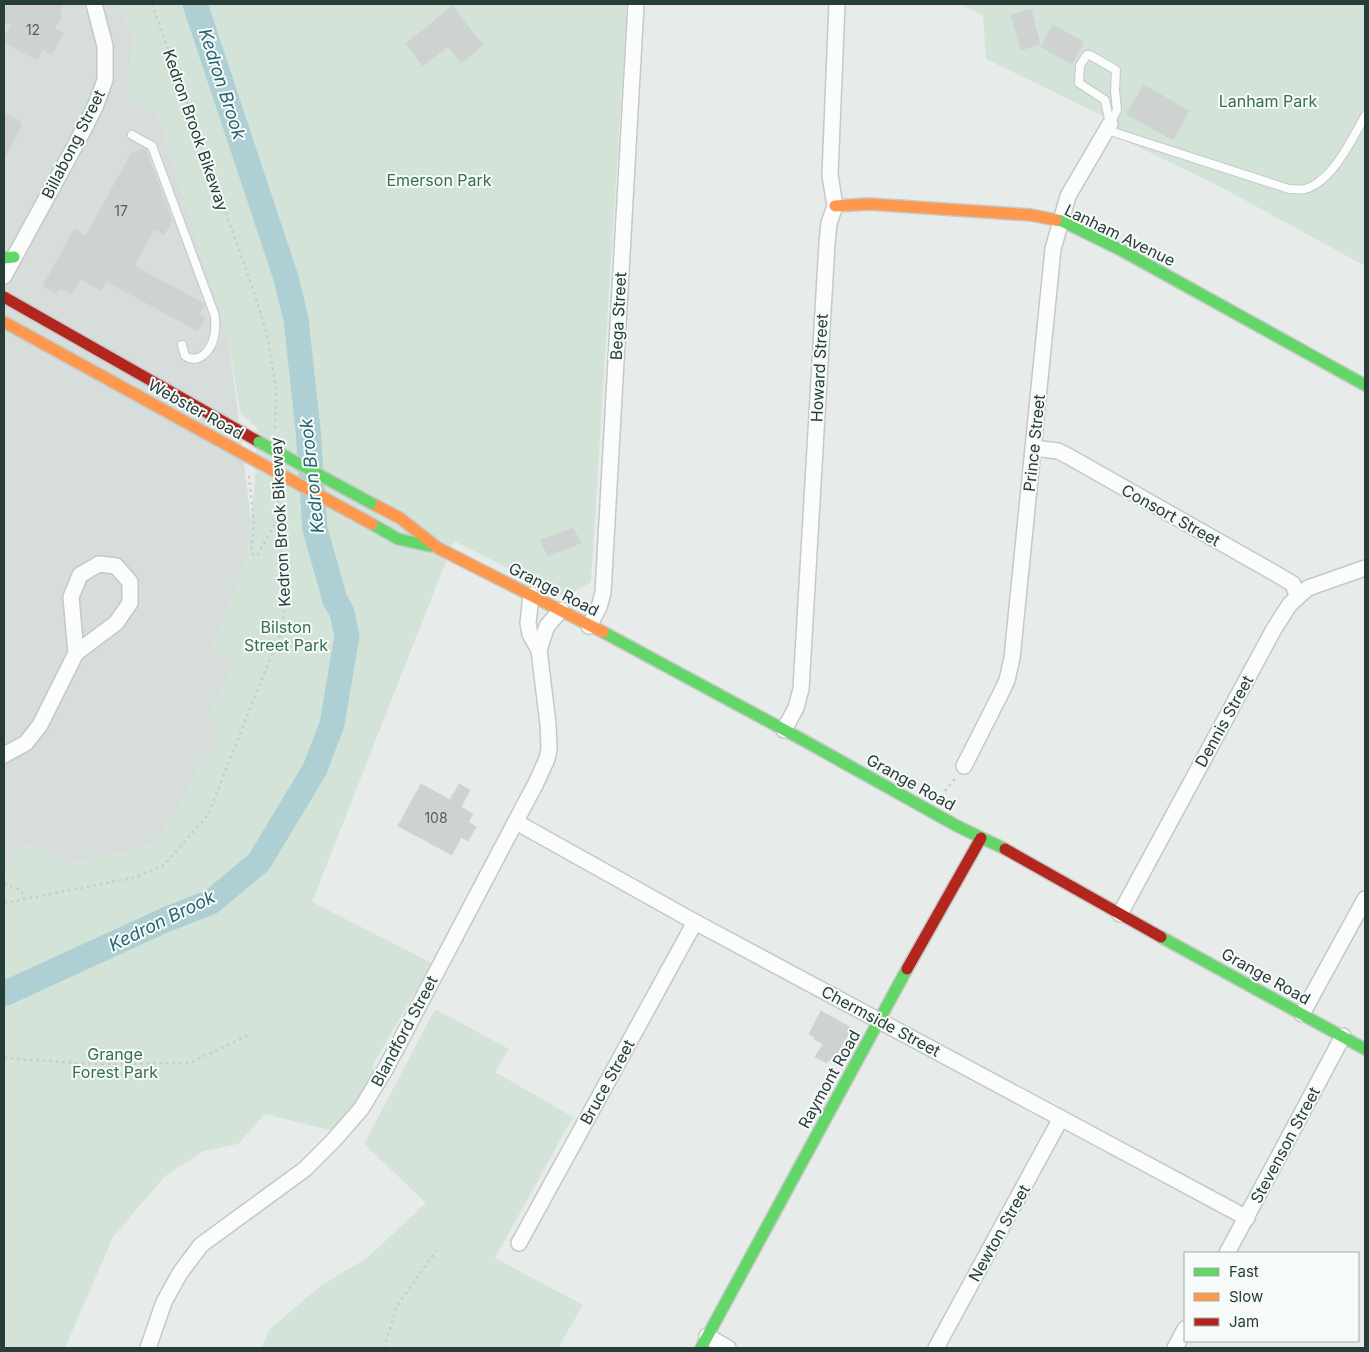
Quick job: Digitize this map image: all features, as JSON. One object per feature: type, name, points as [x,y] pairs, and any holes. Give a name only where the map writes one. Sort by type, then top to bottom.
[{"type":"main road","name":"Lanham Avenue","points":[[835,206],[869,204],[1031,215],[1062,221],[1121,250],[1365,385]]},
{"type":"main road","name":"Webster Road","points":[[4,297],[260,442]]},
{"type":"main road","name":"Webster Road","points":[[4,322],[372,524]]},
{"type":"main road","name":"Grange Road","points":[[260,442],[400,518],[438,548],[560,610],[981,838],[1006,849],[1365,1049]]},
{"type":"main road","name":"Grange Road","points":[[372,524],[398,539],[438,548]]},
{"type":"main road","name":"Raymont Road","points":[[702,1344],[981,838]]},
{"type":"street","name":"Billabong Street","points":[[4,276],[9,257],[76,144],[95,106],[105,80],[105,46],[94,4]]},
{"type":"street","name":"Bega Street","points":[[589,626],[599,607],[603,593],[636,4]]},
{"type":"street","name":"Howard Street","points":[[784,730],[796,708],[800,689],[827,243],[835,206],[830,175],[837,4]]},
{"type":"street","name":"Prince Street","points":[[964,766],[1003,689],[1010,671],[1014,648],[1052,258],[1068,196],[1109,127]]},
{"type":"street","name":"Consort Street","points":[[1034,448],[1058,451],[1068,456],[1293,584],[1297,596]]},
{"type":"street","points":[[4,755],[26,743],[40,725],[76,653],[116,623],[130,603],[130,582],[116,566],[99,564],[80,575],[71,597],[76,653]]},
{"type":"street","name":"Dennis Street","points":[[1120,914],[1274,629],[1290,604],[1308,588],[1365,568]]},
{"type":"street","name":"Blandford Street","points":[[148,1348],[164,1302],[180,1273],[201,1245],[305,1169],[333,1142],[361,1109],[386,1068],[542,772],[549,749],[548,724],[539,650],[530,634],[528,623],[531,595]]},
{"type":"street","name":"Blandford Street","points":[[539,650],[547,626],[560,610]]},
{"type":"street","name":"Chermside Street","points":[[516,822],[696,922],[1247,1218]]},
{"type":"street","points":[[1302,1014],[1365,899]]},
{"type":"street","name":"Bruce Street","points":[[519,1242],[696,922]]},
{"type":"street","name":"Stevenson Street","points":[[1229,1252],[1342,1036]]},
{"type":"street","name":"Newton Street","points":[[936,1348],[1062,1118]]},
{"type":"street","points":[[1175,1348],[1184,1331]]},
{"type":"street","points":[[702,1344],[728,1348]]},
{"type":"lane","points":[[1087,55],[1116,70],[1117,110],[1109,127],[1105,100],[1079,83],[1080,65],[1087,55]]},
{"type":"lane","points":[[1109,127],[1289,189],[1303,190],[1314,186],[1326,176],[1342,155],[1365,116]]},
{"type":"lane","points":[[132,135],[152,146],[215,316],[214,336],[204,356],[189,359],[185,356],[182,345]]},
{"type":"path","name":"Kedron Brook Bikeway","points":[[152,4],[256,298],[267,335],[276,388],[275,433]]},
{"type":"path","points":[[249,474],[254,524],[251,546],[253,555],[256,556],[258,554],[279,515]]},
{"type":"path","name":"Kedron Brook Bikeway","points":[[4,903],[136,878],[164,865],[208,815],[254,696],[281,633],[285,606],[278,488]]},
{"type":"path","points":[[4,884],[21,890],[24,899]]},
{"type":"path","points":[[4,1058],[92,1064],[190,1063],[247,1036]]},
{"type":"path","points":[[384,1348],[397,1306],[436,1251]]},
{"type":"shaded area","points":[[4,4],[120,4],[133,37],[129,97],[158,115],[228,334],[251,520],[247,560],[213,647],[234,667],[208,720],[220,733],[157,844],[68,865],[22,843],[4,872]]},
{"type":"green space","points":[[120,4],[627,4],[591,582],[565,597],[454,541],[312,902],[432,963],[372,1066],[376,1074],[358,1103],[333,1131],[265,1114],[238,1144],[204,1151],[165,1176],[113,1237],[65,1348],[4,1348],[4,872],[22,843],[69,865],[157,844],[220,733],[208,720],[234,667],[213,647],[247,560],[255,482],[257,428],[240,412],[228,334],[158,115],[129,97],[133,37]]},
{"type":"green space","name":"Lanham Park","points":[[961,4],[1365,4],[1365,266],[1219,186],[1124,140],[1101,115],[986,59],[983,16]]},
{"type":"green space","points":[[435,1009],[509,1049],[495,1072],[573,1117],[495,1258],[583,1305],[558,1348],[262,1348],[269,1330],[319,1287],[367,1258],[426,1203],[364,1144]]},
{"type":"building","points":[[4,4],[63,4],[59,13],[62,15],[55,28],[63,33],[52,54],[43,49],[37,60],[4,42],[4,38],[11,25],[4,22]]},
{"type":"building","points":[[452,6],[483,45],[461,63],[448,46],[423,66],[406,44]]},
{"type":"building","points":[[1031,9],[1040,44],[1021,50],[1011,15]]},
{"type":"building","points":[[1053,25],[1084,42],[1072,64],[1041,47]]},
{"type":"building","points":[[1144,85],[1189,111],[1173,140],[1126,114]]},
{"type":"building","points":[[4,113],[21,122],[20,124],[22,125],[4,159]]},
{"type":"building","points":[[145,148],[172,220],[164,235],[154,229],[134,266],[205,304],[199,314],[205,318],[198,331],[106,281],[101,290],[80,279],[72,294],[60,288],[56,293],[43,286],[74,229],[86,236],[131,154]]},
{"type":"building","points":[[573,528],[581,543],[548,556],[540,540]]},
{"type":"building","points":[[421,784],[450,800],[459,784],[470,790],[461,807],[473,814],[468,822],[476,827],[468,841],[461,837],[452,855],[398,826]]},
{"type":"building","points":[[821,1011],[852,1028],[832,1062],[829,1060],[827,1063],[815,1057],[823,1044],[809,1034]]},
{"type":"waterway","name":"Kedron Brook","points":[[4,994],[165,920],[211,902],[259,862],[315,769],[332,724],[347,636],[342,612],[335,600],[315,529],[308,430],[296,319],[286,278],[195,4]]},
{"type":"traffic: fast","points":[[1056,220],[1062,221],[1121,250],[1365,385]]},
{"type":"traffic: fast","points":[[4,258],[14,257]]},
{"type":"traffic: fast","points":[[259,442],[371,503]]},
{"type":"traffic: fast","points":[[372,524],[398,539],[430,546]]},
{"type":"traffic: fast","points":[[603,632],[957,826],[1005,849]]},
{"type":"traffic: fast","points":[[1161,937],[1365,1049]]},
{"type":"traffic: fast","points":[[701,1348],[907,969]]},
{"type":"traffic: slow","points":[[835,206],[869,204],[1031,215],[1056,220]]},
{"type":"traffic: slow","points":[[4,322],[258,462]]},
{"type":"traffic: slow","points":[[258,462],[372,524]]},
{"type":"traffic: slow","points":[[371,503],[400,518],[438,548],[603,632]]},
{"type":"traffic: jam","points":[[4,297],[259,442]]},
{"type":"traffic: jam","points":[[907,969],[981,838]]},
{"type":"traffic: jam","points":[[1005,849],[1161,937]]},
{"type":"park label","name":"Emerson Park","points":[[439,180]]},
{"type":"park label","name":"Bilston Street Park","points":[[286,636]]},
{"type":"park label","name":"Grange Forest Park","points":[[115,1063]]}]
